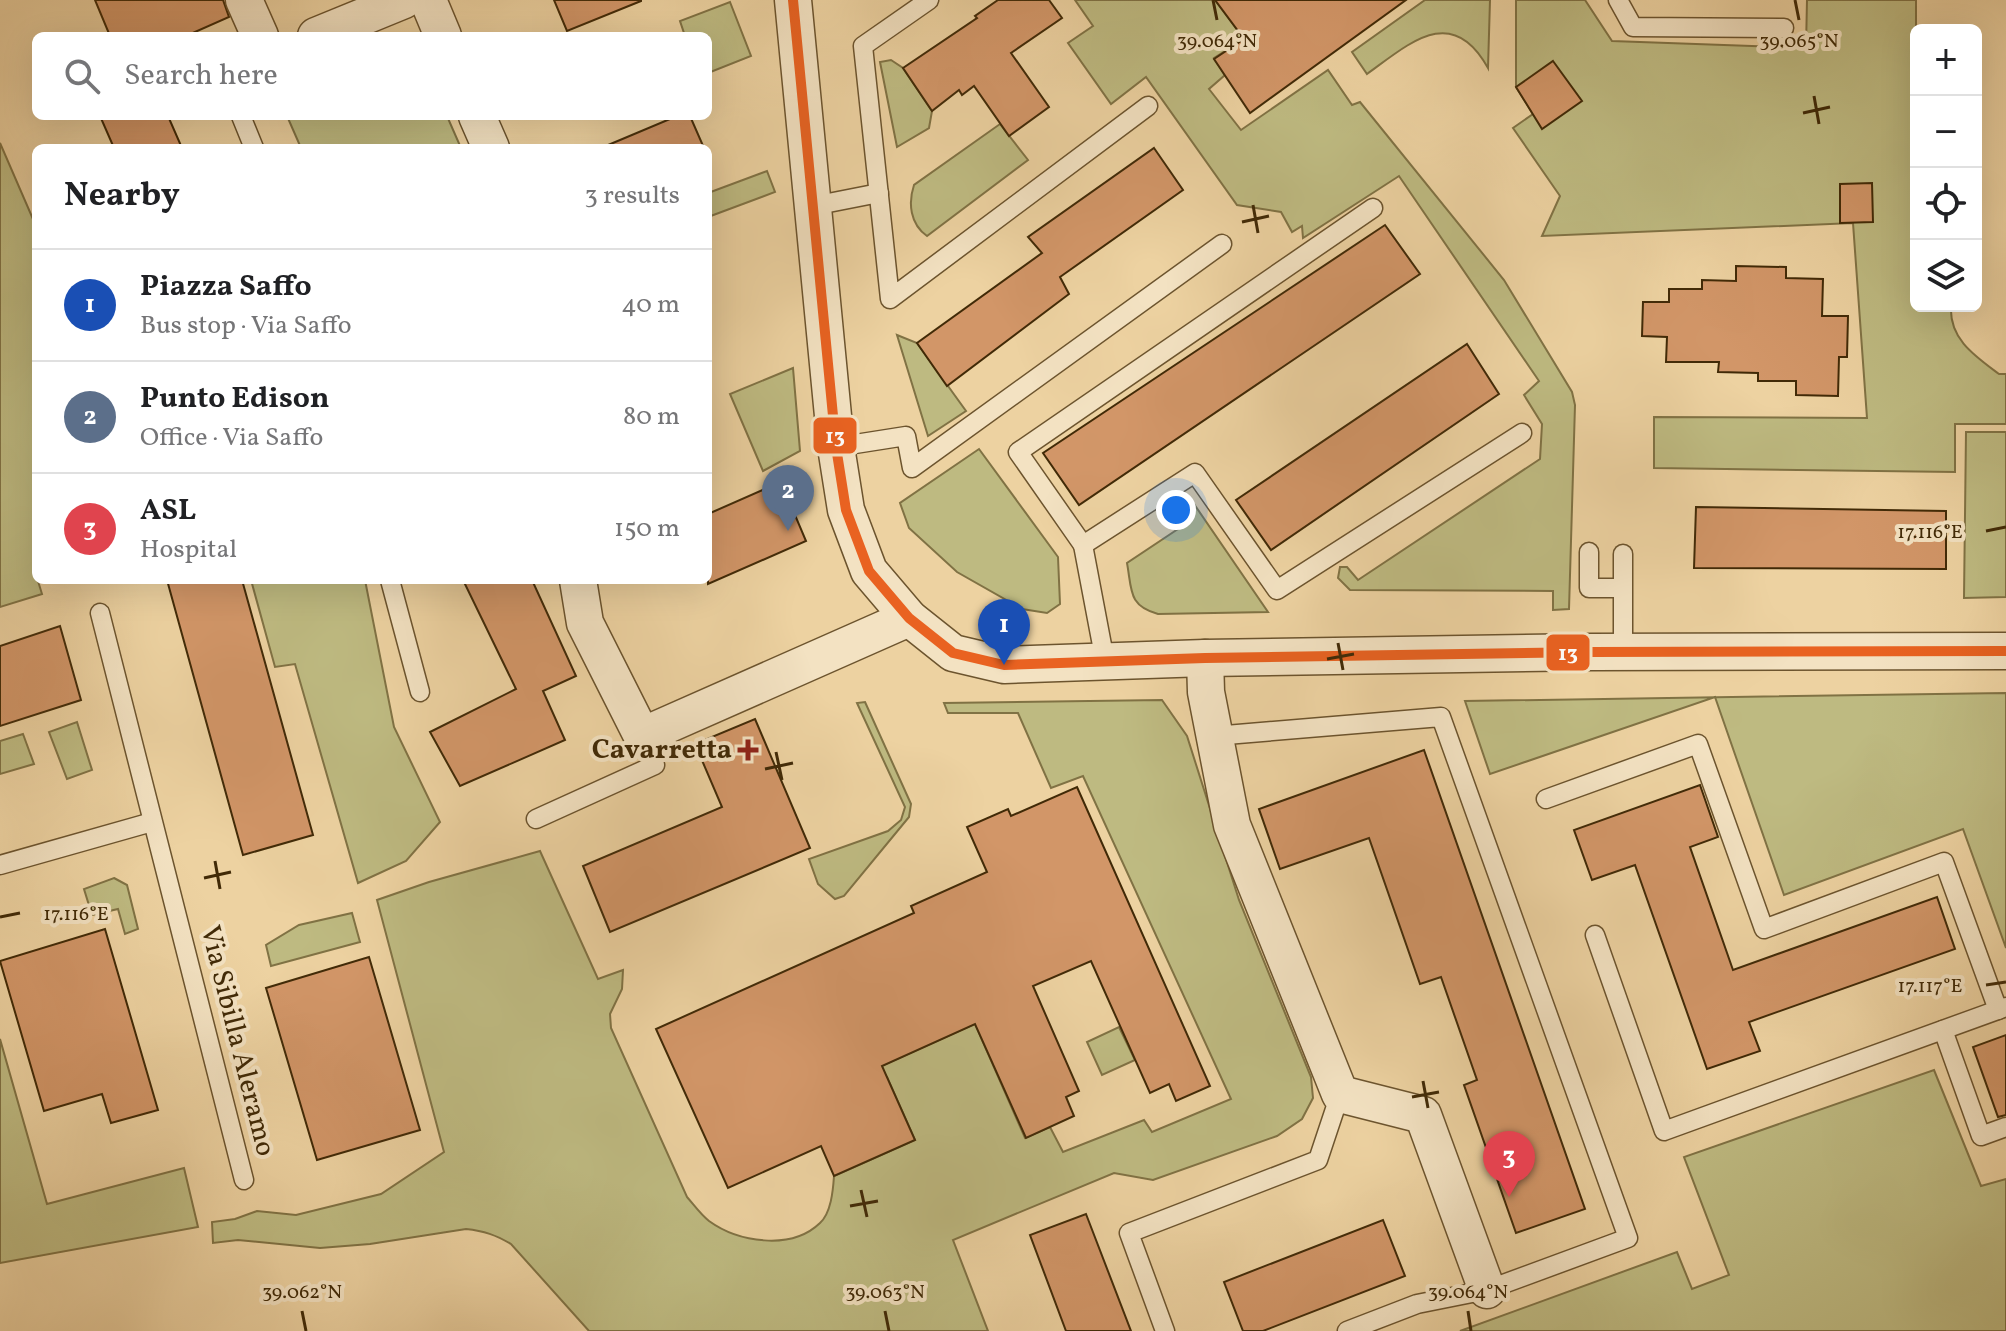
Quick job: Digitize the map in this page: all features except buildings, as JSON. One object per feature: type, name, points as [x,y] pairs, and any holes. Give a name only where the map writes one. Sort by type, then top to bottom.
[{"type":"street","points":[[244,0],[258,32]]},
{"type":"street","points":[[326,32],[404,0]]},
{"type":"street","points":[[428,0],[441,32]]},
{"type":"street","points":[[793,0],[836,447],[846,510],[869,571],[909,618],[953,653],[1004,665],[1205,658],[1623,652],[2006,651]]},
{"type":"street","points":[[479,120],[489,144]]},
{"type":"street","points":[[579,584],[585,623],[642,736],[909,618]]},
{"type":"street","points":[[1205,658],[1206,692],[1232,825],[1340,1094],[1423,1115],[1487,1290]]},
{"type":"lane","points":[[929,0],[863,46],[890,299],[1148,106]]},
{"type":"lane","points":[[1618,0],[1633,27],[1784,28]]},
{"type":"lane","points":[[243,120],[252,144]]},
{"type":"lane","points":[[813,206],[879,193]]},
{"type":"lane","points":[[1105,661],[1083,545],[1018,452],[1373,208]]},
{"type":"lane","points":[[836,447],[906,436],[912,468],[1222,244]]},
{"type":"lane","points":[[1083,545],[1195,473],[1277,590],[1522,433]]},
{"type":"lane","points":[[1589,552],[1589,588],[1622,588]]},
{"type":"lane","points":[[1623,554],[1623,652]]},
{"type":"lane","points":[[391,584],[420,692]]},
{"type":"lane","name":"Via Sibilla Aleramo","points":[[100,613],[244,1180]]},
{"type":"lane","points":[[1214,736],[1441,717],[1628,1238],[1487,1290],[1417,1304],[1347,1331]]},
{"type":"lane","points":[[536,819],[655,765],[642,736]]},
{"type":"lane","points":[[1546,799],[1698,744],[1764,929],[1944,862],[2002,1008],[1664,1131],[1595,935]]},
{"type":"lane","points":[[0,865],[152,822]]},
{"type":"lane","points":[[1943,1030],[1981,1136],[2006,1127]]},
{"type":"lane","points":[[1165,1331],[1129,1233],[1318,1160],[1340,1094]]},
{"type":"shaded area","points":[[1075,0],[1215,0],[1244,39],[1214,58],[1225,75],[1209,89],[1241,130],[1328,70],[1352,105],[1360,102],[1504,280],[1572,392],[1575,405],[1569,609],[1553,610],[1553,591],[1350,590],[1338,578],[1340,567],[1347,567],[1358,580],[1540,459],[1542,424],[1524,395],[1539,381],[1399,176],[1303,238],[1302,226],[1292,232],[1281,212],[1237,205],[1146,77],[1111,104],[1068,43],[1093,26]]},
{"type":"shaded area","points":[[1425,0],[1490,0],[1488,68],[1474,48],[1460,37],[1445,33],[1415,41],[1367,74],[1352,52]]},
{"type":"shaded area","points":[[1516,0],[1585,0],[1612,41],[1806,48],[1807,0],[1916,0],[1916,24],[1910,24],[1910,312],[1952,312],[1954,328],[1965,346],[1999,374],[2006,374],[2006,424],[1955,424],[1955,472],[1654,468],[1654,417],[1867,418],[1853,223],[1542,236],[1560,196],[1513,128],[1533,114],[1516,87]]},
{"type":"shaded area","points":[[730,2],[751,56],[712,71],[712,32],[684,32],[680,21]]},
{"type":"shaded area","points":[[891,60],[903,68],[932,111],[929,128],[897,147],[880,62]]},
{"type":"shaded area","points":[[289,120],[449,120],[459,144],[299,144]]},
{"type":"shaded area","points":[[1000,124],[1028,160],[927,236],[917,226],[912,213],[914,185]]},
{"type":"shaded area","points":[[0,143],[32,217],[32,584],[39,584],[42,594],[0,607]]},
{"type":"shaded area","points":[[767,171],[775,192],[712,216],[712,192]]},
{"type":"shaded area","points":[[897,335],[917,343],[966,411],[928,436]]},
{"type":"shaded area","points":[[793,368],[800,451],[763,471],[730,394]]},
{"type":"shaded area","points":[[1966,432],[2006,432],[2006,597],[1964,598]]},
{"type":"shaded area","points":[[979,449],[1058,557],[1060,604],[1047,613],[1022,609],[957,572],[909,528],[900,503]]},
{"type":"shaded area","points":[[1180,503],[1194,504],[1268,612],[1158,614],[1148,611],[1136,601],[1127,563],[1190,521]]},
{"type":"shaded area","points":[[252,584],[366,584],[394,727],[440,822],[406,861],[358,883],[295,664],[275,667]]},
{"type":"shaded area","points":[[2006,693],[2006,948],[1963,829],[1784,895],[1715,697]]},
{"type":"shaded area","points":[[1714,697],[1490,774],[1465,701]]},
{"type":"shaded area","points":[[1162,700],[1187,736],[1239,900],[1311,1077],[1313,1098],[1302,1119],[1277,1136],[1153,1180],[1114,1173],[953,1240],[988,1331],[589,1331],[511,1244],[479,1231],[466,1229],[370,1244],[320,1248],[238,1240],[213,1243],[212,1222],[235,1219],[257,1211],[296,1215],[381,1194],[444,1152],[377,900],[540,851],[598,979],[623,970],[622,989],[610,1014],[611,1028],[687,1197],[709,1221],[734,1234],[780,1240],[808,1232],[827,1214],[834,1176],[915,1140],[887,1077],[870,1071],[972,1025],[972,1017],[1025,1138],[1050,1127],[1063,1152],[1144,1120],[1152,1132],[1231,1099],[1083,776],[1051,788],[1018,713],[948,713],[944,703]]},
{"type":"shaded area","points":[[865,702],[911,804],[909,817],[844,896],[835,899],[818,884],[809,859],[888,831],[901,820],[905,807],[857,703]]},
{"type":"shaded area","points":[[77,722],[92,770],[67,779],[49,732]]},
{"type":"shaded area","points":[[23,734],[34,764],[0,774],[0,741]]},
{"type":"shaded area","points":[[114,878],[127,885],[138,929],[125,934],[118,909],[92,915],[84,889]]},
{"type":"shaded area","points":[[352,913],[360,942],[271,966],[266,945],[299,925]]},
{"type":"shaded area","points":[[1119,1027],[1135,1060],[1102,1075],[1087,1042]]},
{"type":"shaded area","points":[[0,1039],[47,1204],[184,1168],[198,1227],[0,1263]]},
{"type":"shaded area","points":[[1934,1070],[1981,1186],[2006,1179],[2006,1331],[1460,1331],[1677,1252],[1692,1289],[1729,1275],[1684,1157]]},
{"type":"transit line","name":"13","points":[[793,0],[836,447],[846,510],[869,571],[909,618],[953,653],[1004,665],[1205,658],[1591,652],[2006,651]]},
{"type":"place","name":"Punto Edison","points":[[788,531]]},
{"type":"place","name":"Piazza Saffo","points":[[1004,665]]},
{"type":"place","name":"Cavarretta","points":[[748,750]]},
{"type":"place","name":"ASL","points":[[1509,1197]]}]
